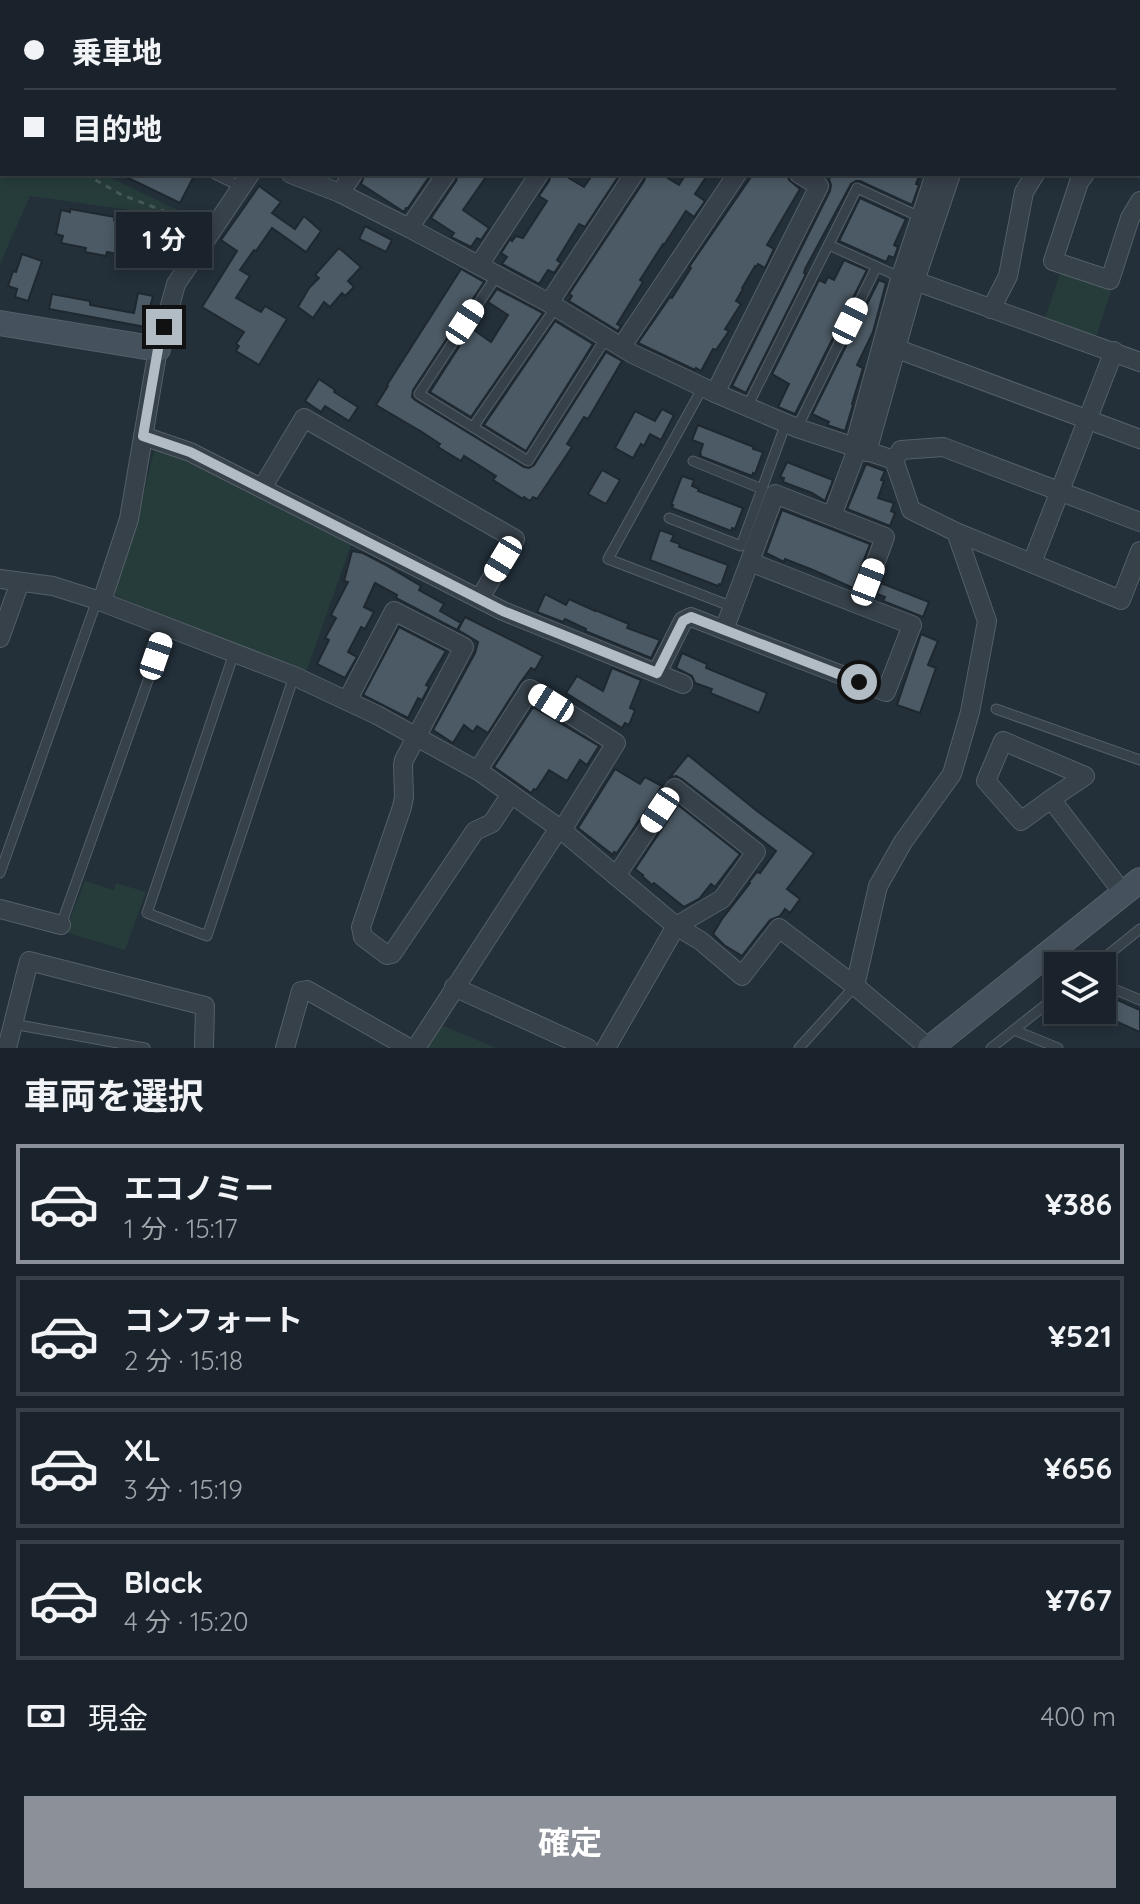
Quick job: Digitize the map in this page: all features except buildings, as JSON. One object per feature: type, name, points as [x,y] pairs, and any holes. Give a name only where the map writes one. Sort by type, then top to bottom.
[{"type":"street","points":[[296,176],[340,193],[409,228],[552,305],[633,354],[747,407],[894,460]]},
{"type":"street","points":[[340,193],[352,176]]},
{"type":"street","points":[[409,228],[445,176]]},
{"type":"street","points":[[479,265],[538,176]]},
{"type":"street","points":[[552,305],[633,176]]},
{"type":"street","points":[[615,342],[736,176]]},
{"type":"street","points":[[709,390],[819,186],[802,176]]},
{"type":"street","points":[[832,516],[859,449],[907,280],[920,217],[934,176]]},
{"type":"street","points":[[907,280],[950,176]]},
{"type":"street","points":[[991,309],[1008,276],[1024,192],[1034,176]]},
{"type":"street","points":[[1084,176],[1053,261],[1110,280],[1130,218],[1140,201]]},
{"type":"street","points":[[99,600],[129,519],[158,349],[176,284],[246,181]]},
{"type":"street","points":[[907,280],[1140,362]]},
{"type":"street","points":[[0,323],[158,349]]},
{"type":"street","points":[[888,346],[1140,439]]},
{"type":"street","points":[[1032,563],[1114,351]]},
{"type":"street","points":[[262,488],[304,418],[515,539],[480,598]]},
{"type":"street","points":[[143,436],[190,452],[503,611],[683,684]]},
{"type":"street","points":[[894,460],[901,450],[943,447],[1140,522]]},
{"type":"street","points":[[894,460],[911,510],[956,532],[1121,600],[1140,551]]},
{"type":"street","points":[[724,630],[775,494],[885,537],[860,605]]},
{"type":"street","points":[[855,986],[878,886],[903,842],[952,774],[970,712],[987,621],[956,532]]},
{"type":"street","points":[[657,673],[683,621],[691,617],[886,692],[912,625],[750,562]]},
{"type":"street","points":[[0,579],[53,586],[99,600],[294,676],[347,701],[478,770],[560,829],[676,926],[701,941],[742,976],[779,928],[930,1048],[1132,887],[1051,799]]},
{"type":"street","points":[[0,638],[20,582]]},
{"type":"street","points":[[347,701],[394,611],[464,647],[403,765],[402,807],[361,927],[363,937],[387,955],[392,954],[475,831],[492,823],[511,794]]},
{"type":"street","points":[[416,1048],[616,743],[530,689],[478,770]]},
{"type":"street","points":[[1003,741],[1085,776],[1051,799],[1021,821],[986,781],[1003,741]]},
{"type":"street","points":[[606,1048],[676,926],[722,899],[756,852],[675,788],[616,876]]},
{"type":"street","points":[[0,909],[61,925]]},
{"type":"street","points":[[7,1048],[29,961],[205,1006],[204,1048]]},
{"type":"street","points":[[454,987],[588,1048]]},
{"type":"street","points":[[285,1048],[301,991],[307,990],[409,1048]]},
{"type":"lane","points":[[224,176],[246,181]]},
{"type":"lane","points":[[747,407],[857,188],[920,217]]},
{"type":"lane","points":[[829,245],[907,280]]},
{"type":"lane","points":[[669,518],[741,546],[762,489],[792,425],[876,268]]},
{"type":"lane","points":[[497,275],[419,394],[528,461],[615,342]]},
{"type":"lane","points":[[473,427],[552,305]]},
{"type":"lane","points":[[709,390],[608,559],[733,607]]},
{"type":"lane","points":[[693,461],[762,489]]},
{"type":"lane","points":[[0,873],[99,600]]},
{"type":"lane","points":[[61,925],[167,626]]},
{"type":"lane","points":[[234,653],[147,913],[207,936],[294,676]]},
{"type":"lane","points":[[996,709],[1140,760]]},
{"type":"lane","points":[[1111,952],[1140,929]]},
{"type":"lane","points":[[799,1048],[855,986]]},
{"type":"lane","points":[[1116,990],[1140,1000]]},
{"type":"lane","points":[[991,1048],[1044,1006]]},
{"type":"lane","points":[[13,1024],[145,1048]]},
{"type":"lane","points":[[1014,1030],[1058,1048]]},
{"type":"path","points":[[89,176],[122,195],[202,226]]},
{"type":"green space","points":[[0,176],[107,176],[203,222],[200,227],[144,212],[30,196],[0,264]]},
{"type":"green space","points":[[1061,271],[1112,289],[1094,342],[1043,324]]},
{"type":"green space","points":[[155,447],[351,545],[306,673],[116,596]]},
{"type":"green space","points":[[85,881],[114,890],[116,883],[146,892],[125,950],[65,932]]},
{"type":"green space","points":[[439,1024],[496,1048],[427,1048]]},
{"type":"route","points":[[164,327],[143,436],[190,452],[503,611],[657,673],[683,621],[691,617],[859,682]]}]
